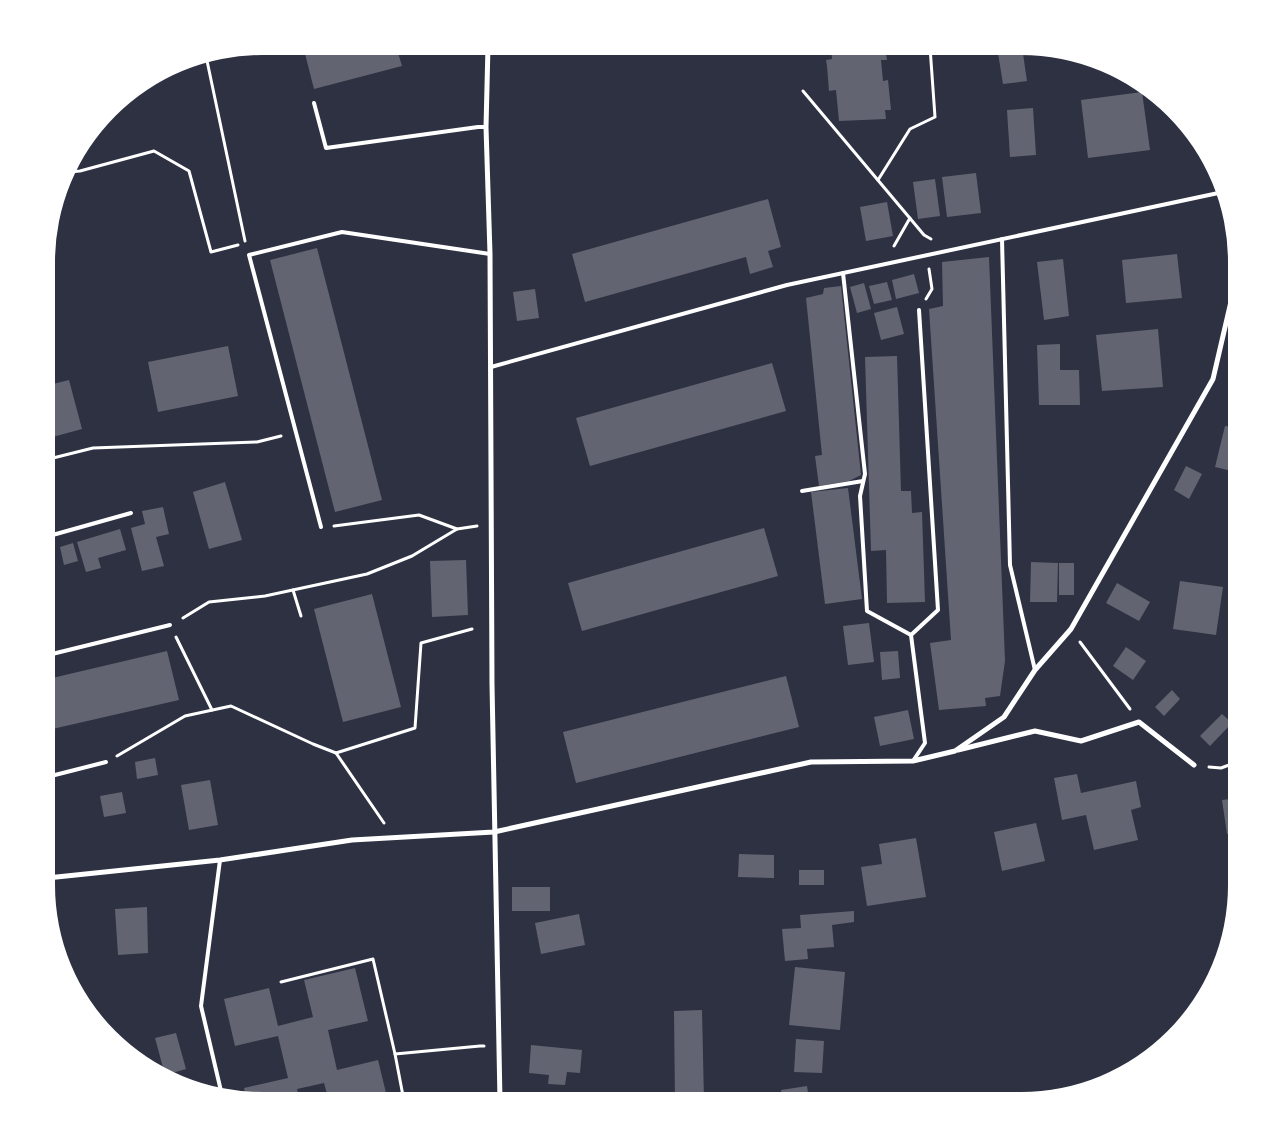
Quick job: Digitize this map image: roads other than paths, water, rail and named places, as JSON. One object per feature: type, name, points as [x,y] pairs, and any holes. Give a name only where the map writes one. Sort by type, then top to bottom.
[{"type":"street","points":[[488,55],[486,127],[490,254],[492,674],[500,1092]]},
{"type":"street","points":[[955,751],[1004,716],[1035,670],[1070,629],[1213,379],[1228,314]]},
{"type":"street","points":[[55,877],[220,860],[352,840],[494,832],[811,762],[913,761],[1035,731],[1081,741],[1139,722],[1194,765]]},
{"type":"lane","points":[[314,103],[326,148],[486,127]]},
{"type":"lane","points":[[490,367],[787,285],[1216,193]]},
{"type":"lane","points":[[321,527],[249,255],[342,232],[490,254]]},
{"type":"lane","points":[[1002,239],[1010,565],[1035,670]]},
{"type":"lane","points":[[843,273],[865,474],[860,496],[868,611],[911,635]]},
{"type":"lane","points":[[911,635],[938,610],[919,310]]},
{"type":"lane","points":[[802,490],[863,481]]},
{"type":"lane","points":[[55,534],[131,513]]},
{"type":"lane","points":[[55,653],[170,625]]},
{"type":"lane","points":[[911,635],[925,743],[913,761]]},
{"type":"lane","points":[[55,775],[106,762]]},
{"type":"lane","points":[[220,860],[201,1006],[221,1088]]}]
